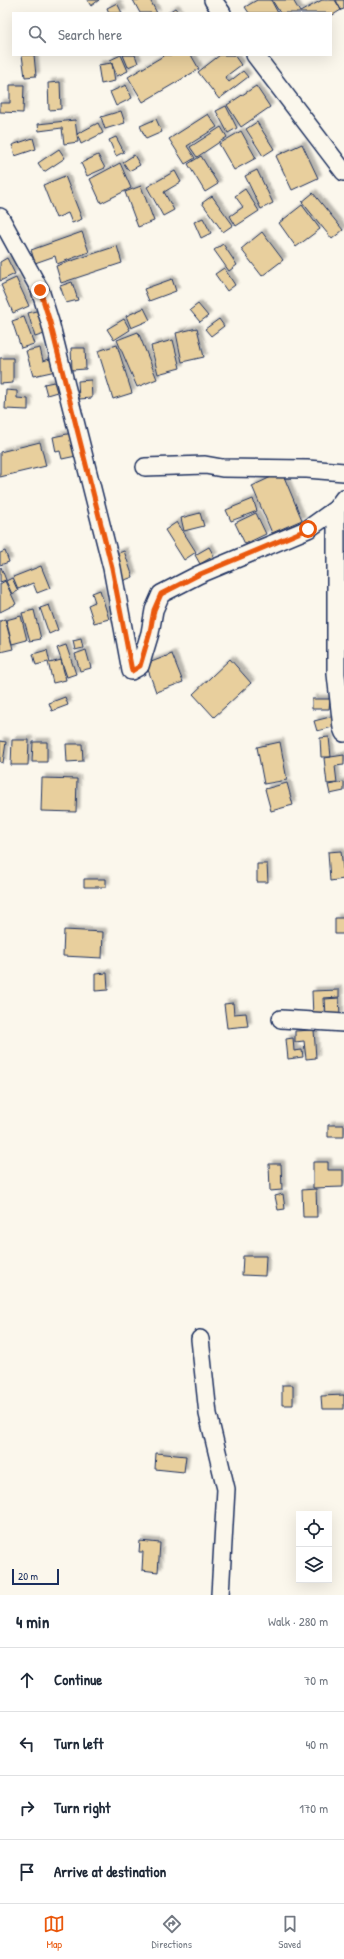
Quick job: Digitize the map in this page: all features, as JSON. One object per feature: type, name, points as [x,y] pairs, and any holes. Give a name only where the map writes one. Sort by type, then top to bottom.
[{"type":"street","points":[[213,0],[221,12]]},
{"type":"street","points":[[255,56],[344,172]]},
{"type":"street","points":[[0,218],[40,290],[50,322],[112,568],[132,671],[140,666],[150,632],[154,610],[161,594],[198,575],[308,529],[340,504]]},
{"type":"street","points":[[145,466],[204,465],[222,468],[307,469],[344,472]]},
{"type":"street","points":[[340,504],[336,674],[342,728],[344,733]]},
{"type":"street","points":[[281,1019],[344,1023]]},
{"type":"street","points":[[200,1339],[208,1414],[226,1489],[220,1595]]},
{"type":"building","points":[[87,0],[99,0],[91,6]]},
{"type":"building","points":[[133,0],[150,0],[156,12],[139,12]]},
{"type":"building","points":[[257,0],[271,0],[277,12],[248,12],[245,7]]},
{"type":"building","points":[[272,0],[293,0],[300,12],[279,12]]},
{"type":"building","points":[[322,0],[335,0],[341,10],[332,15],[332,12],[300,12]]},
{"type":"building","points":[[336,0],[344,0],[344,9],[341,10]]},
{"type":"building","points":[[117,3],[122,12],[109,12],[107,8]]},
{"type":"building","points":[[175,8],[178,12],[169,12]]},
{"type":"building","points":[[22,56],[34,56],[36,76],[25,77]]},
{"type":"building","points":[[121,56],[128,71],[117,76],[110,60]]},
{"type":"building","points":[[123,56],[135,56],[138,63],[128,67]]},
{"type":"building","points":[[163,56],[192,56],[199,69],[143,102],[128,77]]},
{"type":"building","points":[[219,56],[235,56],[241,65],[225,77],[229,82],[243,71],[248,77],[219,99],[198,72]]},
{"type":"building","points":[[112,63],[115,81],[101,84],[98,65]]},
{"type":"building","points":[[60,82],[61,109],[49,110],[48,83]]},
{"type":"building","points":[[10,85],[24,85],[23,113],[0,112],[0,103],[10,103]]},
{"type":"building","points":[[126,85],[132,98],[116,106],[110,92]]},
{"type":"building","points":[[256,86],[270,107],[241,127],[227,105]]},
{"type":"building","points":[[226,106],[237,128],[228,133],[216,111]]},
{"type":"building","points":[[121,111],[125,123],[105,129],[101,117]]},
{"type":"building","points":[[208,114],[217,127],[187,146],[195,158],[185,164],[169,139]]},
{"type":"building","points":[[156,119],[162,132],[146,139],[140,126]]},
{"type":"building","points":[[75,120],[78,142],[64,144],[62,128],[39,131],[38,124]]},
{"type":"building","points":[[257,122],[274,149],[263,156],[246,129]]},
{"type":"building","points":[[98,123],[103,133],[81,144],[77,134]]},
{"type":"building","points":[[221,127],[227,137],[197,157],[190,147]]},
{"type":"building","points":[[241,131],[256,158],[234,170],[219,144]]},
{"type":"building","points":[[116,137],[124,152],[116,156],[109,140]]},
{"type":"building","points":[[33,138],[36,149],[15,156],[12,145]]},
{"type":"building","points":[[302,144],[318,178],[292,190],[276,156]]},
{"type":"building","points":[[59,149],[65,158],[44,172],[38,163]]},
{"type":"building","points":[[98,155],[105,168],[87,176],[81,163]]},
{"type":"building","points":[[134,155],[140,165],[129,171],[123,162]]},
{"type":"building","points":[[201,156],[218,184],[205,192],[188,164]]},
{"type":"building","points":[[120,163],[131,188],[101,203],[90,179]]},
{"type":"building","points":[[257,170],[273,203],[261,209],[245,176]]},
{"type":"building","points":[[175,171],[181,182],[164,192],[174,210],[163,216],[147,187]]},
{"type":"building","points":[[65,176],[82,219],[72,223],[68,213],[56,218],[43,185]]},
{"type":"building","points":[[141,186],[154,221],[138,227],[125,192]]},
{"type":"building","points":[[245,189],[259,211],[236,226],[230,216],[243,207],[235,196]]},
{"type":"building","points":[[313,193],[343,230],[332,239],[302,202]]},
{"type":"building","points":[[212,196],[233,225],[223,232],[202,203]]},
{"type":"building","points":[[302,205],[320,229],[296,247],[279,223]]},
{"type":"building","points":[[203,218],[211,233],[201,238],[194,222]]},
{"type":"building","points":[[82,232],[89,252],[57,264],[55,256],[35,263],[31,250]]},
{"type":"building","points":[[262,232],[283,260],[262,276],[241,249]]},
{"type":"building","points":[[223,244],[237,265],[229,271],[214,250]]},
{"type":"building","points":[[117,246],[122,263],[61,283],[56,266]]},
{"type":"building","points":[[7,258],[15,274],[0,281],[0,262]]},
{"type":"building","points":[[224,268],[235,285],[227,291],[215,274]]},
{"type":"building","points":[[16,278],[29,306],[13,313],[1,285]]},
{"type":"building","points":[[172,279],[176,291],[149,301],[144,289]]},
{"type":"building","points":[[72,282],[78,300],[66,303],[60,286]]},
{"type":"building","points":[[198,304],[208,316],[200,322],[190,310]]},
{"type":"building","points":[[144,308],[150,320],[131,328],[126,316]]},
{"type":"building","points":[[44,309],[51,332],[35,337],[28,313]]},
{"type":"building","points":[[24,317],[34,344],[21,348],[12,321]]},
{"type":"building","points":[[124,319],[130,330],[114,340],[107,329]]},
{"type":"building","points":[[219,319],[224,326],[211,336],[205,329]]},
{"type":"building","points":[[197,328],[204,357],[182,362],[176,333]]},
{"type":"building","points":[[138,332],[157,379],[137,387],[117,340]]},
{"type":"building","points":[[173,340],[180,368],[158,374],[151,346]]},
{"type":"building","points":[[117,345],[132,393],[113,399],[98,351]]},
{"type":"building","points":[[40,348],[43,361],[53,358],[56,371],[33,376],[26,351]]},
{"type":"building","points":[[71,348],[85,348],[86,369],[72,370]]},
{"type":"building","points":[[0,358],[13,358],[13,383],[0,384]]},
{"type":"building","points":[[91,380],[92,398],[79,399],[78,381]]},
{"type":"building","points":[[54,382],[57,392],[47,395],[44,384]]},
{"type":"building","points":[[6,390],[17,391],[17,398],[28,399],[28,410],[5,409]]},
{"type":"building","points":[[72,433],[76,456],[62,459],[60,451],[56,452],[53,437]]},
{"type":"building","points":[[40,442],[46,466],[0,477],[0,452]]},
{"type":"building","points":[[282,472],[302,520],[272,533],[252,486]]},
{"type":"building","points":[[253,499],[257,511],[231,521],[226,510]]},
{"type":"building","points":[[200,513],[204,526],[184,531],[181,518]]},
{"type":"building","points":[[256,513],[266,534],[245,544],[235,523]]},
{"type":"building","points":[[177,522],[196,552],[184,560],[165,530]]},
{"type":"building","points":[[209,547],[214,556],[200,564],[195,555]]},
{"type":"building","points":[[5,551],[9,562],[0,565],[0,553]]},
{"type":"building","points":[[124,551],[133,577],[122,581],[113,555]]},
{"type":"building","points":[[41,566],[50,588],[37,593],[33,583],[18,589],[13,577]]},
{"type":"building","points":[[1,567],[6,580],[0,582],[0,568]]},
{"type":"building","points":[[12,578],[18,591],[12,594],[6,581]]},
{"type":"building","points":[[5,581],[16,604],[0,612],[0,584]]},
{"type":"building","points":[[100,590],[109,619],[94,623],[88,605],[95,602],[92,593]]},
{"type":"building","points":[[49,605],[58,630],[49,634],[40,608]]},
{"type":"building","points":[[34,610],[41,639],[30,641],[22,613]]},
{"type":"building","points":[[21,616],[27,640],[12,644],[6,620]]},
{"type":"building","points":[[5,619],[13,649],[0,652],[0,621]]},
{"type":"building","points":[[81,639],[83,648],[75,650],[73,641]]},
{"type":"building","points":[[66,645],[76,674],[67,677],[57,648]]},
{"type":"building","points":[[47,650],[50,663],[61,660],[66,680],[53,683],[48,662],[36,665],[33,654]]},
{"type":"building","points":[[86,650],[91,668],[80,671],[75,654]]},
{"type":"building","points":[[172,654],[183,682],[156,692],[146,664]]},
{"type":"building","points":[[230,659],[251,683],[214,717],[193,694]]},
{"type":"building","points":[[65,697],[68,705],[52,711],[49,703]]},
{"type":"building","points":[[312,699],[330,699],[329,709],[312,709]]},
{"type":"building","points":[[334,716],[337,726],[317,731],[314,721]]},
{"type":"building","points":[[329,737],[331,757],[321,757],[320,738]]},
{"type":"building","points":[[12,740],[29,740],[28,765],[11,765]]},
{"type":"building","points":[[0,741],[6,742],[3,763],[0,762]]},
{"type":"building","points":[[33,742],[47,742],[47,762],[32,762]]},
{"type":"building","points":[[280,742],[287,780],[264,784],[257,747]]},
{"type":"building","points":[[66,744],[82,744],[83,761],[67,762]]},
{"type":"building","points":[[344,755],[344,765],[335,766],[337,783],[327,784],[324,758]]},
{"type":"building","points":[[42,778],[77,779],[76,812],[41,811]]},
{"type":"building","points":[[344,782],[344,791],[330,794],[328,785]]},
{"type":"building","points":[[287,783],[293,805],[271,811],[265,789]]},
{"type":"building","points":[[341,851],[344,879],[330,881],[328,852]]},
{"type":"building","points":[[257,864],[267,864],[268,882],[257,882]]},
{"type":"building","points":[[84,879],[106,879],[106,887],[84,887]]},
{"type":"building","points":[[335,918],[344,918],[344,934],[335,934]]},
{"type":"building","points":[[64,930],[103,932],[102,958],[63,956]]},
{"type":"building","points":[[107,973],[108,990],[95,991],[95,974]]},
{"type":"building","points":[[339,990],[339,997],[323,998],[324,1018],[313,1018],[312,991]]},
{"type":"building","points":[[339,998],[340,1015],[326,1016],[325,999]]},
{"type":"building","points":[[233,1003],[234,1014],[246,1013],[248,1026],[227,1028],[224,1004]]},
{"type":"building","points":[[314,1030],[316,1058],[306,1059],[304,1041],[295,1042],[295,1031]]},
{"type":"building","points":[[293,1038],[294,1051],[302,1050],[303,1057],[288,1059],[286,1039]]},
{"type":"building","points":[[328,1125],[344,1125],[344,1137],[328,1137]]},
{"type":"building","points":[[313,1162],[328,1162],[328,1170],[343,1170],[343,1187],[313,1188]]},
{"type":"building","points":[[269,1164],[281,1164],[282,1190],[270,1191]]},
{"type":"building","points":[[316,1189],[317,1217],[303,1217],[302,1190]]},
{"type":"building","points":[[283,1194],[285,1209],[278,1210],[275,1196]]},
{"type":"building","points":[[243,1256],[266,1256],[265,1276],[242,1275]]},
{"type":"building","points":[[282,1385],[293,1385],[293,1405],[282,1405]]},
{"type":"building","points":[[344,1395],[344,1409],[322,1409],[321,1396]]},
{"type":"building","points":[[156,1453],[186,1456],[184,1472],[155,1469]]},
{"type":"building","points":[[140,1541],[160,1543],[158,1572],[142,1570],[143,1552],[139,1552]]},
{"type":"route","points":[[40,290],[50,322],[112,568],[132,671],[140,666],[150,632],[154,610],[157,600],[161,594],[166,590],[198,575],[308,529]]}]
